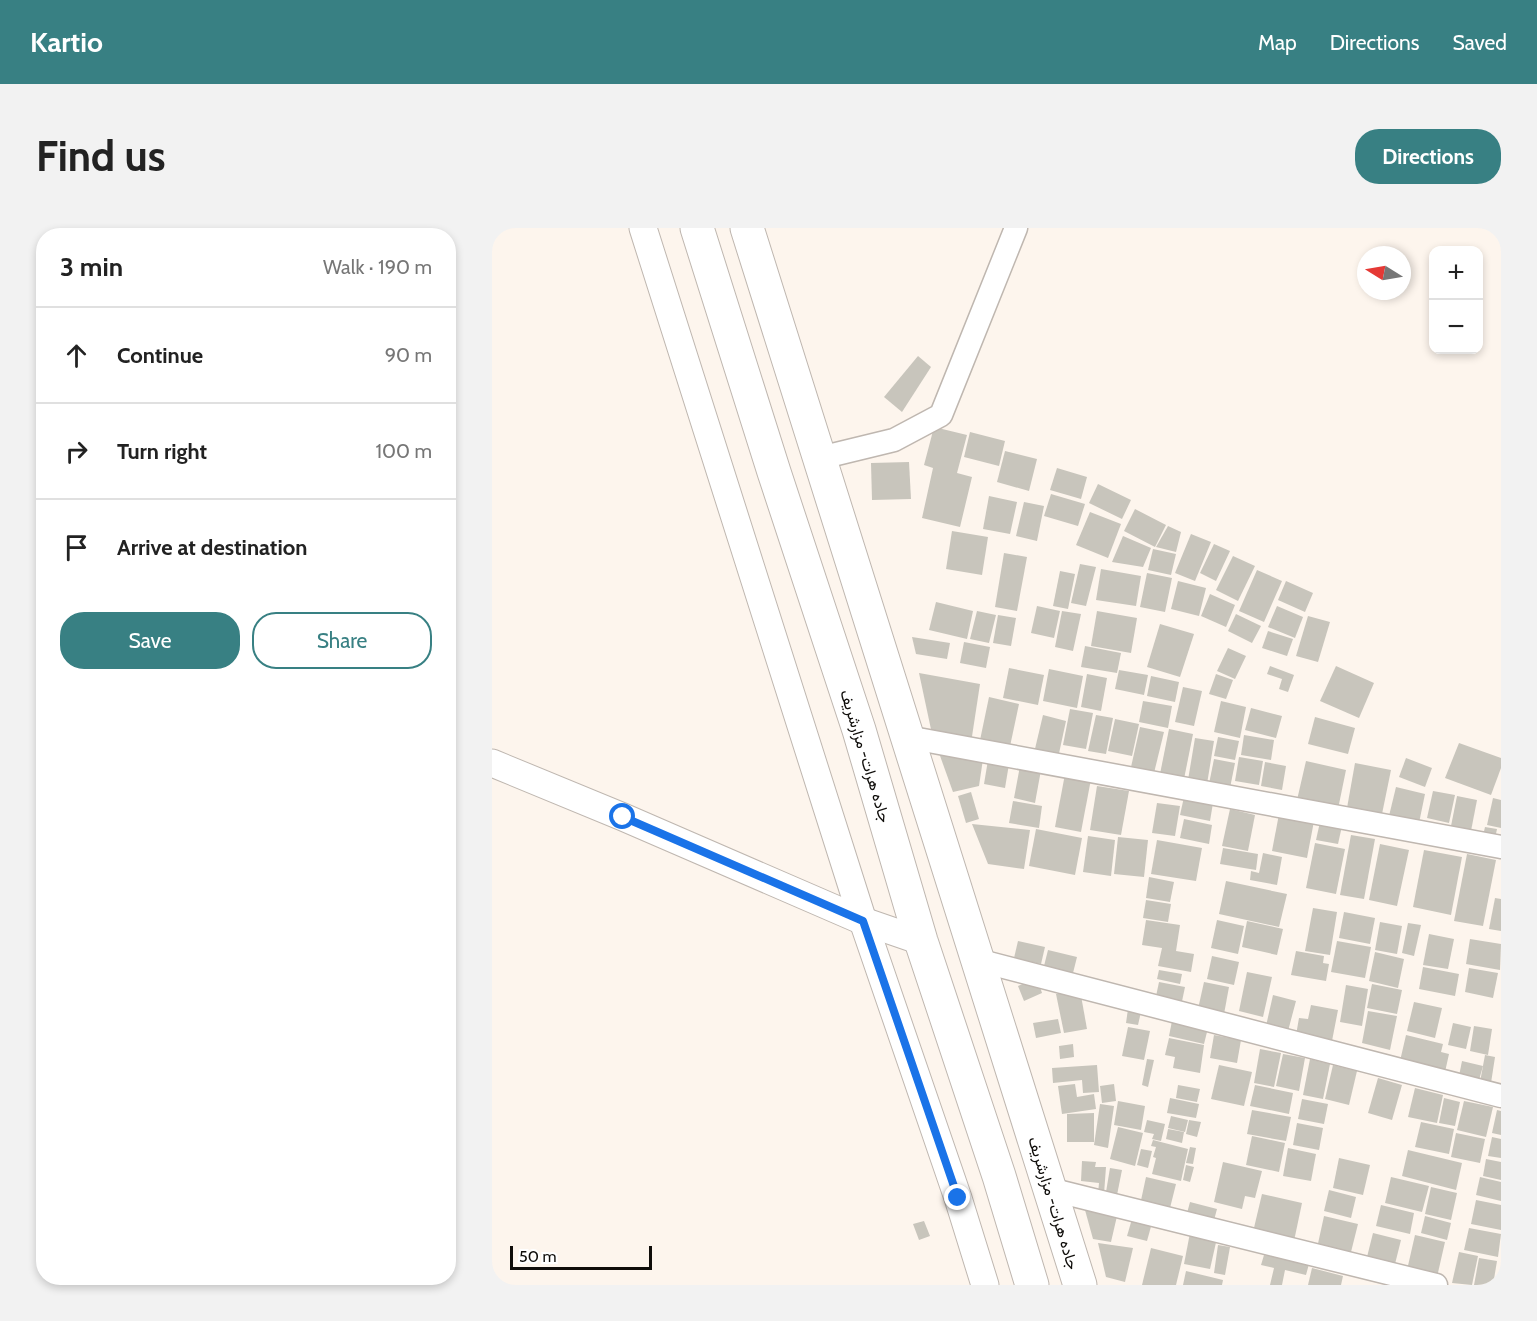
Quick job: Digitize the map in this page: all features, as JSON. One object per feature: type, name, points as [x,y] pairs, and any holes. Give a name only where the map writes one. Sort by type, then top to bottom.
[{"type":"highway","name":"جاده هرات- مزارشریف","points":[[697,228],[777,483],[859,730],[921,941],[996,1164],[1032,1285]]},
{"type":"highway","name":"جاده هرات- مزارشریف","points":[[747,228],[1080,1285]]},
{"type":"street","points":[[643,228],[863,921],[958,1198],[985,1285]]},
{"type":"street","points":[[820,458],[894,440],[941,415],[1016,228]]},
{"type":"street","points":[[907,737],[1501,847]]},
{"type":"street","points":[[492,763],[863,921],[921,941]]},
{"type":"street","points":[[977,960],[1501,1096]]},
{"type":"street","points":[[1049,1189],[1436,1285]]},
{"type":"building","points":[[918,356],[931,367],[902,412],[884,397]]},
{"type":"building","points":[[934,427],[967,435],[957,473],[972,477],[960,527],[922,518],[933,468],[924,465]]},
{"type":"building","points":[[970,432],[1005,441],[999,466],[964,457]]},
{"type":"building","points":[[1005,451],[1037,459],[1029,491],[997,482]]},
{"type":"building","points":[[909,462],[911,499],[872,500],[871,463]]},
{"type":"building","points":[[1057,468],[1087,477],[1081,499],[1050,490]]},
{"type":"building","points":[[1098,484],[1131,500],[1122,519],[1089,503]]},
{"type":"building","points":[[1051,494],[1085,504],[1078,526],[1044,516]]},
{"type":"building","points":[[989,496],[1017,502],[1010,534],[983,529]]},
{"type":"building","points":[[1024,502],[1044,506],[1037,541],[1016,536]]},
{"type":"building","points":[[1135,509],[1166,525],[1155,547],[1124,531]]},
{"type":"building","points":[[1090,512],[1121,524],[1108,558],[1076,545]]},
{"type":"building","points":[[1168,526],[1181,532],[1176,552],[1156,547]]},
{"type":"building","points":[[952,531],[988,537],[982,575],[946,569]]},
{"type":"building","points":[[1191,534],[1211,542],[1195,581],[1175,573]]},
{"type":"building","points":[[1123,536],[1151,548],[1143,567],[1112,562]]},
{"type":"building","points":[[1214,544],[1230,551],[1216,581],[1200,573]]},
{"type":"building","points":[[1153,549],[1176,554],[1171,575],[1148,570]]},
{"type":"building","points":[[1004,553],[1027,557],[1017,611],[995,607]]},
{"type":"building","points":[[1233,556],[1255,566],[1238,601],[1216,590]]},
{"type":"building","points":[[1080,564],[1096,567],[1086,606],[1071,603]]},
{"type":"building","points":[[1101,569],[1141,576],[1136,606],[1096,600]]},
{"type":"building","points":[[1257,570],[1282,581],[1264,622],[1239,611]]},
{"type":"building","points":[[1060,571],[1075,574],[1068,609],[1053,606]]},
{"type":"building","points":[[1147,573],[1172,578],[1165,612],[1140,607]]},
{"type":"building","points":[[1178,581],[1206,588],[1199,616],[1171,609]]},
{"type":"building","points":[[1286,581],[1313,593],[1305,612],[1278,600]]},
{"type":"building","points":[[1210,594],[1235,605],[1226,627],[1201,616]]},
{"type":"building","points":[[936,602],[973,611],[967,639],[929,630]]},
{"type":"building","points":[[1037,606],[1060,611],[1054,638],[1031,633]]},
{"type":"building","points":[[1277,606],[1303,617],[1295,638],[1268,627]]},
{"type":"building","points":[[977,611],[996,615],[989,643],[970,639]]},
{"type":"building","points":[[1062,611],[1081,614],[1073,651],[1055,647]]},
{"type":"building","points":[[1097,611],[1137,618],[1131,653],[1091,646]]},
{"type":"building","points":[[1236,614],[1261,626],[1252,643],[1228,631]]},
{"type":"building","points":[[998,615],[1016,618],[1011,646],[993,643]]},
{"type":"building","points":[[1308,616],[1330,622],[1318,662],[1296,656]]},
{"type":"building","points":[[1160,624],[1194,634],[1180,677],[1147,667]]},
{"type":"building","points":[[1268,631],[1293,639],[1287,656],[1262,648]]},
{"type":"building","points":[[912,637],[950,643],[947,659],[916,654]]},
{"type":"building","points":[[964,642],[990,647],[986,668],[960,663]]},
{"type":"building","points":[[1085,646],[1121,653],[1117,673],[1081,667]]},
{"type":"building","points":[[1228,648],[1246,656],[1235,679],[1217,671]]},
{"type":"building","points":[[1270,666],[1294,675],[1288,692],[1279,689],[1282,679],[1267,674]]},
{"type":"building","points":[[1336,666],[1374,683],[1359,718],[1320,701]]},
{"type":"building","points":[[1009,668],[1044,675],[1038,705],[1003,698]]},
{"type":"building","points":[[1049,669],[1083,676],[1077,708],[1043,701]]},
{"type":"building","points":[[1119,670],[1148,675],[1144,695],[1115,689]]},
{"type":"building","points":[[919,673],[980,684],[971,743],[932,734]]},
{"type":"building","points":[[1087,674],[1107,678],[1101,711],[1081,707]]},
{"type":"building","points":[[1216,674],[1233,680],[1226,699],[1209,694]]},
{"type":"building","points":[[1151,676],[1179,682],[1175,702],[1147,696]]},
{"type":"building","points":[[1183,687],[1202,691],[1194,726],[1175,722]]},
{"type":"building","points":[[989,697],[1019,704],[1009,751],[979,745]]},
{"type":"building","points":[[1143,701],[1172,706],[1168,728],[1139,722]]},
{"type":"building","points":[[1221,701],[1246,707],[1240,738],[1214,732]]},
{"type":"building","points":[[1251,708],[1282,716],[1276,738],[1245,730]]},
{"type":"building","points":[[1070,709],[1093,713],[1086,749],[1063,745]]},
{"type":"building","points":[[1043,715],[1066,721],[1058,758],[1034,753]]},
{"type":"building","points":[[1096,715],[1113,718],[1106,754],[1088,751]]},
{"type":"building","points":[[1315,717],[1355,728],[1348,754],[1308,744]]},
{"type":"building","points":[[1115,719],[1139,724],[1132,756],[1108,751]]},
{"type":"building","points":[[1140,727],[1164,732],[1154,773],[1131,767]]},
{"type":"building","points":[[1169,729],[1193,734],[1184,779],[1160,774]]},
{"type":"building","points":[[1244,735],[1274,740],[1271,760],[1241,755]]},
{"type":"building","points":[[1218,737],[1239,741],[1235,760],[1214,756]]},
{"type":"building","points":[[1195,738],[1214,741],[1207,784],[1188,780]]},
{"type":"building","points":[[1459,743],[1501,758],[1501,768],[1491,795],[1445,778]]},
{"type":"building","points":[[939,753],[983,759],[979,786],[953,792]]},
{"type":"building","points":[[1239,757],[1263,761],[1259,785],[1235,781]]},
{"type":"building","points":[[1406,758],[1432,768],[1425,787],[1399,777]]},
{"type":"building","points":[[1214,759],[1235,763],[1230,788],[1209,784]]},
{"type":"building","points":[[988,760],[1009,764],[1005,788],[984,784]]},
{"type":"building","points":[[1306,761],[1346,770],[1338,809],[1297,800]]},
{"type":"building","points":[[1265,762],[1286,766],[1282,790],[1261,786]]},
{"type":"building","points":[[1355,763],[1391,770],[1382,814],[1347,808]]},
{"type":"building","points":[[1020,766],[1041,770],[1035,803],[1014,798]]},
{"type":"building","points":[[1065,774],[1091,779],[1081,832],[1055,827]]},
{"type":"building","points":[[1097,786],[1129,791],[1121,835],[1090,830]]},
{"type":"building","points":[[1396,787],[1425,794],[1419,823],[1389,816]]},
{"type":"building","points":[[1433,791],[1455,795],[1449,823],[1427,818]]},
{"type":"building","points":[[971,792],[979,819],[966,823],[958,796]]},
{"type":"building","points":[[1457,796],[1477,800],[1471,831],[1451,826]]},
{"type":"building","points":[[1184,797],[1213,803],[1210,821],[1180,815]]},
{"type":"building","points":[[1493,798],[1501,800],[1501,828],[1487,825]]},
{"type":"building","points":[[1013,801],[1042,806],[1039,828],[1009,823]]},
{"type":"building","points":[[1157,803],[1180,806],[1175,836],[1152,833]]},
{"type":"building","points":[[1230,809],[1255,815],[1248,851],[1222,846]]},
{"type":"building","points":[[1279,814],[1314,821],[1307,858],[1272,851]]},
{"type":"building","points":[[1184,819],[1212,825],[1209,844],[1180,838]]},
{"type":"building","points":[[1320,822],[1342,826],[1338,844],[1316,840]]},
{"type":"building","points":[[972,824],[1030,830],[1024,869],[988,864]]},
{"type":"building","points":[[1485,827],[1497,829],[1494,843],[1482,840]]},
{"type":"building","points":[[1036,829],[1082,838],[1075,875],[1029,866]]},
{"type":"building","points":[[1351,835],[1375,839],[1364,899],[1340,895]]},
{"type":"building","points":[[1088,836],[1115,840],[1111,876],[1083,872]]},
{"type":"building","points":[[1118,837],[1148,840],[1144,877],[1114,874]]},
{"type":"building","points":[[1157,840],[1202,848],[1196,881],[1151,874]]},
{"type":"building","points":[[1315,843],[1345,849],[1336,894],[1306,888]]},
{"type":"building","points":[[1380,844],[1409,850],[1397,906],[1369,900]]},
{"type":"building","points":[[1223,848],[1258,854],[1256,870],[1220,864]]},
{"type":"building","points":[[1424,850],[1462,857],[1451,915],[1413,907]]},
{"type":"building","points":[[1263,853],[1282,857],[1277,885],[1250,880],[1251,871],[1259,873]]},
{"type":"building","points":[[1467,854],[1496,860],[1483,926],[1454,921]]},
{"type":"building","points":[[1149,877],[1174,882],[1170,902],[1146,898]]},
{"type":"building","points":[[1226,881],[1287,894],[1279,927],[1219,914]]},
{"type":"building","points":[[1495,898],[1501,899],[1501,931],[1489,929]]},
{"type":"building","points":[[1146,900],[1171,904],[1168,922],[1143,918]]},
{"type":"building","points":[[1313,908],[1337,912],[1330,955],[1305,951]]},
{"type":"building","points":[[1344,912],[1375,918],[1370,944],[1339,938]]},
{"type":"building","points":[[1146,920],[1180,925],[1176,951],[1194,954],[1191,972],[1158,966],[1162,948],[1142,945]]},
{"type":"building","points":[[1217,920],[1244,926],[1238,954],[1211,948]]},
{"type":"building","points":[[1247,921],[1283,929],[1277,955],[1242,947]]},
{"type":"building","points":[[1380,922],[1402,926],[1397,954],[1375,950]]},
{"type":"building","points":[[1408,923],[1421,925],[1414,956],[1402,953]]},
{"type":"building","points":[[1429,934],[1454,939],[1448,969],[1423,965]]},
{"type":"building","points":[[1470,939],[1501,944],[1500,970],[1466,964]]},
{"type":"building","points":[[1018,941],[1045,947],[1041,964],[1014,958]]},
{"type":"building","points":[[1337,941],[1371,947],[1365,978],[1331,972]]},
{"type":"building","points":[[1048,950],[1077,957],[1073,973],[1044,966]]},
{"type":"building","points":[[1296,951],[1324,956],[1323,963],[1329,964],[1326,981],[1291,975]]},
{"type":"building","points":[[1375,952],[1404,959],[1398,988],[1369,981]]},
{"type":"building","points":[[1212,956],[1239,962],[1234,985],[1207,979]]},
{"type":"building","points":[[1423,967],[1459,974],[1455,996],[1419,989]]},
{"type":"building","points":[[1469,968],[1498,973],[1493,998],[1465,992]]},
{"type":"building","points":[[1159,970],[1182,974],[1180,984],[1157,979]]},
{"type":"building","points":[[1247,972],[1272,977],[1263,1017],[1239,1011]]},
{"type":"building","points":[[1037,978],[1042,993],[1024,1001],[1018,986]]},
{"type":"building","points":[[1159,982],[1185,987],[1181,1006],[1155,1001]]},
{"type":"building","points":[[1204,982],[1229,987],[1224,1014],[1198,1009]]},
{"type":"building","points":[[1372,984],[1402,990],[1397,1014],[1367,1008]]},
{"type":"building","points":[[1346,985],[1368,989],[1362,1026],[1340,1022]]},
{"type":"building","points":[[1080,990],[1087,1029],[1064,1033],[1056,994]]},
{"type":"building","points":[[1273,995],[1296,1001],[1288,1031],[1266,1026]]},
{"type":"building","points":[[1414,1002],[1442,1008],[1435,1038],[1407,1031]]},
{"type":"building","points":[[1311,1005],[1338,1010],[1332,1041],[1296,1035],[1299,1018],[1308,1019]]},
{"type":"building","points":[[1128,1009],[1141,1012],[1138,1025],[1126,1023]]},
{"type":"building","points":[[1368,1011],[1397,1016],[1390,1050],[1362,1043]]},
{"type":"building","points":[[1058,1019],[1061,1033],[1036,1038],[1033,1023]]},
{"type":"building","points":[[1172,1021],[1208,1028],[1204,1044],[1169,1036]]},
{"type":"building","points":[[1453,1023],[1471,1027],[1466,1049],[1448,1045]]},
{"type":"building","points":[[1474,1026],[1492,1029],[1488,1055],[1470,1051]]},
{"type":"building","points":[[1128,1027],[1150,1031],[1144,1060],[1122,1056]]},
{"type":"building","points":[[1214,1035],[1241,1040],[1237,1063],[1210,1058]]},
{"type":"building","points":[[1406,1035],[1443,1044],[1441,1052],[1449,1054],[1445,1072],[1400,1061]]},
{"type":"building","points":[[1169,1038],[1204,1045],[1200,1073],[1173,1068],[1175,1057],[1165,1055]]},
{"type":"building","points":[[1073,1044],[1074,1057],[1060,1059],[1059,1046]]},
{"type":"building","points":[[1260,1049],[1281,1053],[1274,1087],[1254,1083]]},
{"type":"building","points":[[1283,1054],[1305,1058],[1299,1091],[1276,1086]]},
{"type":"building","points":[[1485,1055],[1495,1057],[1491,1083],[1480,1082]]},
{"type":"building","points":[[1147,1059],[1154,1060],[1148,1087],[1142,1085]]},
{"type":"building","points":[[1310,1059],[1330,1064],[1323,1099],[1303,1095]]},
{"type":"building","points":[[1462,1061],[1483,1066],[1479,1080],[1459,1076]]},
{"type":"building","points":[[1097,1065],[1099,1092],[1083,1093],[1082,1080],[1053,1083],[1052,1068]]},
{"type":"building","points":[[1219,1065],[1252,1072],[1244,1106],[1211,1099]]},
{"type":"building","points":[[1333,1065],[1357,1071],[1349,1105],[1325,1099]]},
{"type":"building","points":[[1378,1078],[1402,1085],[1392,1120],[1368,1113]]},
{"type":"building","points":[[1075,1084],[1077,1097],[1094,1094],[1096,1109],[1062,1114],[1058,1086]]},
{"type":"building","points":[[1114,1084],[1116,1101],[1102,1103],[1100,1086]]},
{"type":"building","points":[[1178,1085],[1200,1089],[1197,1102],[1176,1098]]},
{"type":"building","points":[[1255,1085],[1293,1093],[1289,1114],[1250,1106]]},
{"type":"building","points":[[1415,1088],[1443,1095],[1437,1123],[1408,1117]]},
{"type":"building","points":[[1170,1098],[1199,1104],[1196,1118],[1167,1113]]},
{"type":"building","points":[[1444,1098],[1460,1102],[1455,1126],[1439,1123]]},
{"type":"building","points":[[1302,1099],[1328,1104],[1324,1124],[1298,1119]]},
{"type":"building","points":[[1118,1101],[1145,1106],[1141,1130],[1114,1125]]},
{"type":"building","points":[[1464,1101],[1493,1107],[1486,1137],[1457,1130]]},
{"type":"building","points":[[1100,1104],[1114,1106],[1108,1148],[1094,1145]]},
{"type":"building","points":[[1252,1110],[1291,1117],[1286,1141],[1247,1134]]},
{"type":"building","points":[[1497,1110],[1501,1111],[1501,1135],[1492,1133]]},
{"type":"building","points":[[1094,1113],[1094,1142],[1067,1142],[1067,1114]]},
{"type":"building","points":[[1171,1116],[1188,1120],[1185,1132],[1168,1128]]},
{"type":"building","points":[[1147,1120],[1165,1124],[1161,1141],[1152,1139],[1154,1134],[1144,1132]]},
{"type":"building","points":[[1189,1120],[1201,1122],[1197,1137],[1186,1134]]},
{"type":"building","points":[[1421,1122],[1454,1129],[1449,1154],[1415,1147]]},
{"type":"building","points":[[1297,1123],[1323,1128],[1319,1150],[1293,1145]]},
{"type":"building","points":[[1118,1127],[1143,1133],[1135,1166],[1110,1159]]},
{"type":"building","points":[[1168,1129],[1184,1132],[1182,1143],[1166,1139]]},
{"type":"building","points":[[1456,1133],[1485,1139],[1480,1163],[1451,1157]]},
{"type":"building","points":[[1252,1136],[1285,1143],[1279,1172],[1246,1165]]},
{"type":"building","points":[[1492,1137],[1501,1139],[1501,1158],[1488,1156]]},
{"type":"building","points":[[1153,1140],[1188,1149],[1181,1181],[1152,1174],[1156,1158],[1153,1157],[1156,1147],[1151,1146]]},
{"type":"building","points":[[1190,1147],[1196,1148],[1193,1164],[1186,1163]]},
{"type":"building","points":[[1288,1148],[1316,1154],[1311,1181],[1283,1176]]},
{"type":"building","points":[[1141,1149],[1152,1151],[1148,1168],[1137,1165]]},
{"type":"building","points":[[1408,1150],[1462,1163],[1456,1190],[1402,1176]]},
{"type":"building","points":[[1339,1158],[1370,1165],[1363,1195],[1333,1188]]},
{"type":"building","points":[[1486,1159],[1501,1162],[1501,1180],[1483,1176]]},
{"type":"building","points":[[1082,1161],[1096,1162],[1095,1167],[1106,1167],[1104,1194],[1098,1194],[1099,1183],[1081,1181]]},
{"type":"building","points":[[1223,1162],[1262,1171],[1255,1198],[1245,1196],[1242,1209],[1214,1202]]},
{"type":"building","points":[[1186,1165],[1194,1167],[1190,1182],[1183,1180]]},
{"type":"building","points":[[1110,1168],[1122,1170],[1116,1200],[1105,1198]]},
{"type":"building","points":[[1146,1177],[1176,1184],[1169,1212],[1140,1205]]},
{"type":"building","points":[[1391,1177],[1429,1186],[1422,1212],[1385,1203]]},
{"type":"building","points":[[1480,1177],[1501,1182],[1501,1201],[1476,1195]]},
{"type":"building","points":[[1431,1187],[1457,1193],[1451,1220],[1425,1214]]},
{"type":"building","points":[[1329,1190],[1356,1197],[1351,1218],[1324,1211]]},
{"type":"building","points":[[1262,1194],[1302,1203],[1294,1241],[1253,1232]]},
{"type":"building","points":[[1476,1200],[1501,1205],[1501,1230],[1471,1224]]},
{"type":"building","points":[[1190,1202],[1217,1209],[1213,1224],[1186,1217]]},
{"type":"building","points":[[1381,1205],[1414,1213],[1410,1234],[1376,1226]]},
{"type":"building","points":[[1085,1210],[1117,1216],[1111,1242],[1093,1239]]},
{"type":"building","points":[[1324,1216],[1358,1224],[1350,1256],[1317,1248]]},
{"type":"building","points":[[1425,1216],[1451,1223],[1447,1240],[1421,1233]]},
{"type":"building","points":[[1132,1219],[1152,1223],[1147,1241],[1127,1236]]},
{"type":"building","points":[[924,1221],[930,1236],[919,1240],[913,1224]]},
{"type":"building","points":[[1469,1228],[1501,1234],[1498,1257],[1464,1250]]},
{"type":"building","points":[[1190,1233],[1217,1238],[1210,1269],[1184,1264]]},
{"type":"building","points":[[1373,1233],[1401,1240],[1394,1268],[1366,1261]]},
{"type":"building","points":[[1415,1235],[1445,1242],[1437,1277],[1407,1270]]},
{"type":"building","points":[[1098,1243],[1133,1248],[1125,1282],[1106,1277]]},
{"type":"building","points":[[1218,1245],[1230,1247],[1225,1275],[1214,1273]]},
{"type":"building","points":[[1151,1248],[1183,1256],[1176,1285],[1142,1285]]},
{"type":"building","points":[[1459,1252],[1478,1256],[1472,1285],[1452,1283]]},
{"type":"building","points":[[1264,1255],[1309,1264],[1306,1275],[1285,1270],[1282,1285],[1270,1285],[1274,1268],[1261,1265]]},
{"type":"building","points":[[1479,1258],[1497,1261],[1493,1285],[1474,1285]]},
{"type":"building","points":[[1312,1268],[1343,1276],[1341,1285],[1308,1285]]},
{"type":"building","points":[[1186,1271],[1223,1280],[1222,1285],[1183,1285]]},
{"type":"route","points":[[623,817],[863,921],[958,1198]]}]
